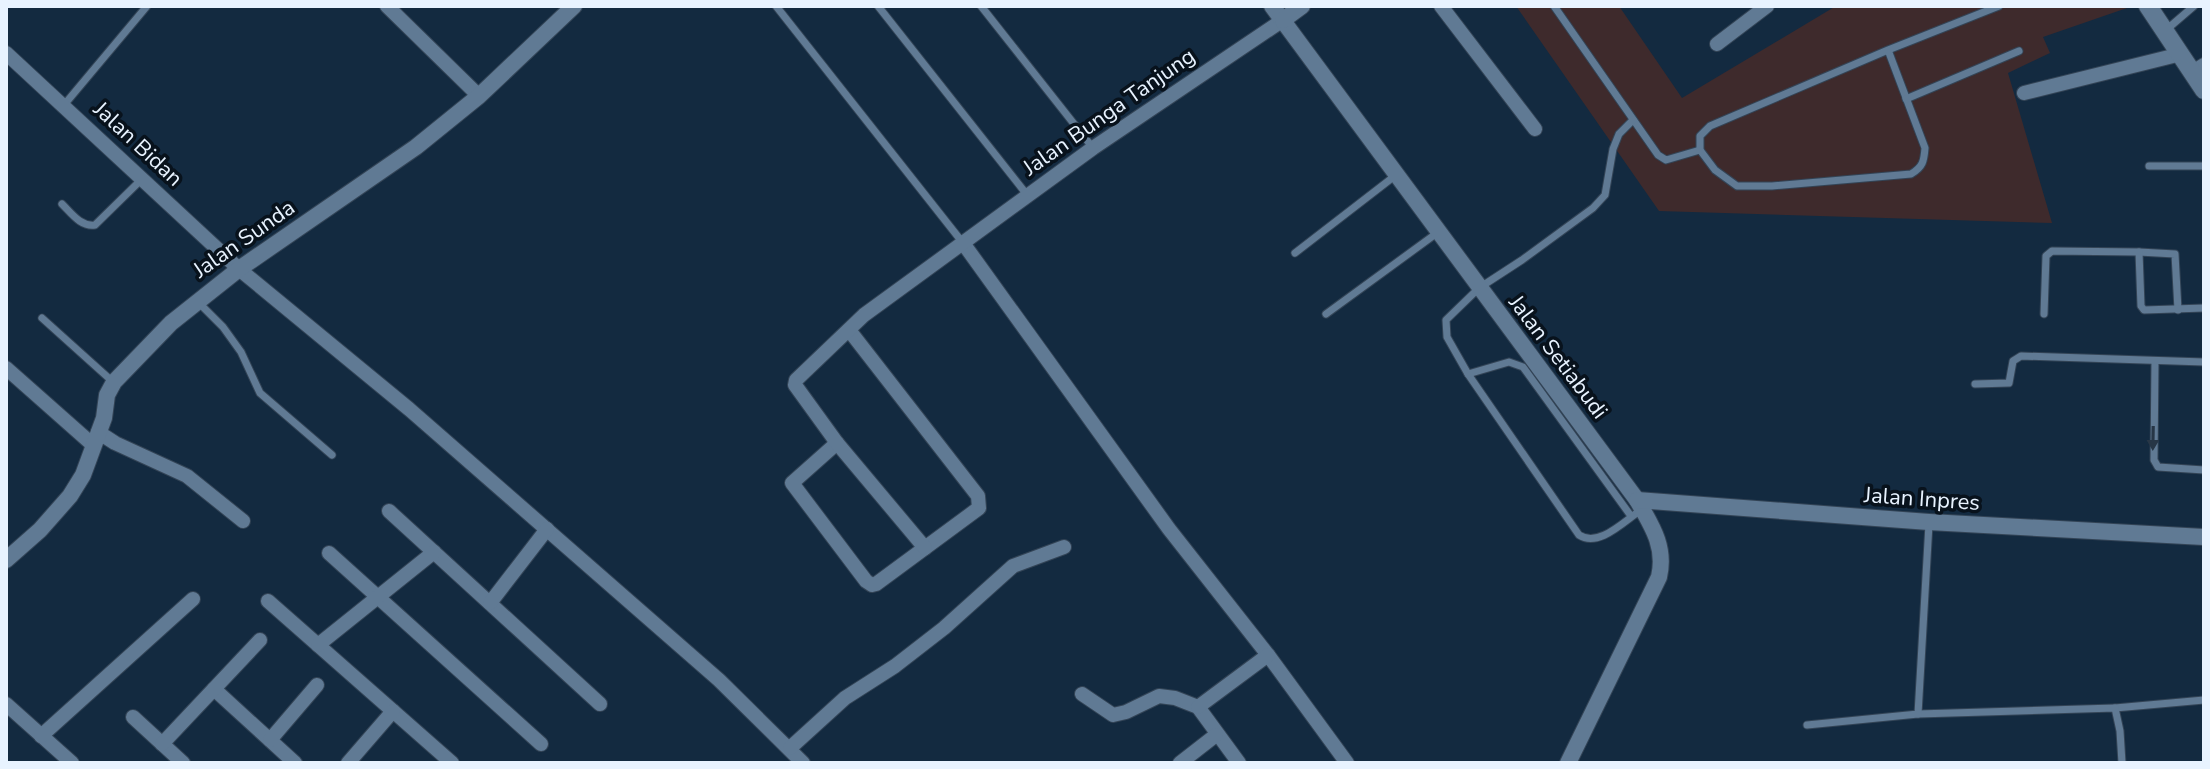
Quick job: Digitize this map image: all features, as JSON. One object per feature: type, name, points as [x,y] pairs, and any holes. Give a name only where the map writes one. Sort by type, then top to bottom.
[{"type":"main road","points":[[2148,6],[2181,54],[2199,69],[2204,90]]},
{"type":"street","points":[[387,6],[479,96]]},
{"type":"street","name":"Jalan Sunda","points":[[6,560],[40,530],[70,496],[83,475],[104,418],[107,395],[114,382],[196,300],[416,147],[479,96],[574,6]]},
{"type":"street","name":"Jalan Setiabudi","points":[[1272,6],[1499,316],[1519,337],[1637,508],[1662,551],[1659,577],[1568,763]]},
{"type":"street","points":[[1283,20],[1302,6]]},
{"type":"street","points":[[1441,6],[1535,129]]},
{"type":"street","points":[[1717,44],[1767,6]]},
{"type":"street","name":"Jalan Bunga Tanjung","points":[[837,443],[795,381],[864,315],[1093,148],[1283,20]]},
{"type":"street","name":"Jalan Bidan","points":[[6,53],[239,269],[409,409],[749,706],[803,763]]},
{"type":"street","points":[[2024,93],[2181,54]]},
{"type":"street","points":[[963,243],[1167,525],[1347,763]]},
{"type":"street","points":[[849,330],[978,496],[979,508],[925,548],[876,584],[866,581],[792,483],[837,443],[925,548]]},
{"type":"street","points":[[6,368],[96,438],[115,443],[187,476],[243,521]]},
{"type":"street","name":"Jalan Inpres","points":[[1637,508],[2204,537]]},
{"type":"street","points":[[389,511],[600,704]]},
{"type":"street","points":[[490,603],[547,529]]},
{"type":"street","points":[[790,748],[845,698],[895,666],[944,628],[1013,566],[1064,547]]},
{"type":"street","points":[[318,645],[434,552]]},
{"type":"street","points":[[329,553],[541,744]]},
{"type":"street","points":[[41,736],[193,599]]},
{"type":"street","points":[[268,601],[452,763]]},
{"type":"street","points":[[162,744],[260,640]]},
{"type":"street","points":[[1198,707],[1268,655]]},
{"type":"street","points":[[270,740],[317,685]]},
{"type":"street","points":[[214,689],[295,763]]},
{"type":"street","points":[[1082,694],[1113,715],[1159,696],[1175,698],[1198,707],[1239,763]]},
{"type":"street","points":[[6,704],[72,763]]},
{"type":"street","points":[[348,763],[393,711]]},
{"type":"street","points":[[133,717],[183,763]]},
{"type":"street","points":[[1180,763],[1216,735]]},
{"type":"lane","points":[[64,105],[147,6]]},
{"type":"lane","points":[[776,6],[963,243]]},
{"type":"lane","points":[[878,6],[1028,196]]},
{"type":"lane","points":[[981,6],[1093,148]]},
{"type":"lane","points":[[1554,6],[1662,159],[1700,150]]},
{"type":"lane","points":[[1888,50],[1925,148],[1920,169],[1911,174],[1772,186],[1737,186],[1715,170],[1700,150],[1700,136],[1710,126],[1888,50],[1999,6]]},
{"type":"lane","points":[[2166,30],[2194,6]]},
{"type":"lane","points":[[1906,99],[2019,51]]},
{"type":"lane","points":[[1468,374],[1509,362],[1523,367],[1637,508],[1597,539],[1587,540],[1579,535],[1468,374],[1447,337],[1446,320],[1479,288],[1593,208],[1605,195],[1613,149],[1619,134],[1633,120]]},
{"type":"lane","points":[[2149,166],[2204,166]]},
{"type":"lane","points":[[1295,253],[1396,175]]},
{"type":"lane","points":[[62,204],[81,222],[88,226],[95,225],[143,178]]},
{"type":"lane","points":[[1326,314],[1438,232]]},
{"type":"lane","points":[[2044,314],[2046,256],[2052,251],[2175,254],[2178,310]]},
{"type":"lane","points":[[2139,252],[2141,306],[2144,310],[2204,308]]},
{"type":"lane","points":[[196,300],[223,327],[241,352],[260,393],[332,455]]},
{"type":"lane","points":[[42,318],[114,382]]},
{"type":"lane","points":[[1975,384],[2009,383],[2013,361],[2021,356],[2204,362]]},
{"type":"lane","points":[[2155,361],[2154,460],[2158,467],[2165,469],[2204,470]]},
{"type":"lane","points":[[1918,714],[1929,522]]},
{"type":"lane","points":[[1807,725],[1918,714],[2115,708],[2204,700]]},
{"type":"lane","points":[[2115,708],[2122,763]]},
{"type":"shaded area","points":[[1516,6],[1619,6],[1682,98],[1836,6],[2127,8],[2043,37],[2050,53],[2008,73],[2052,223],[1659,211]]}]
